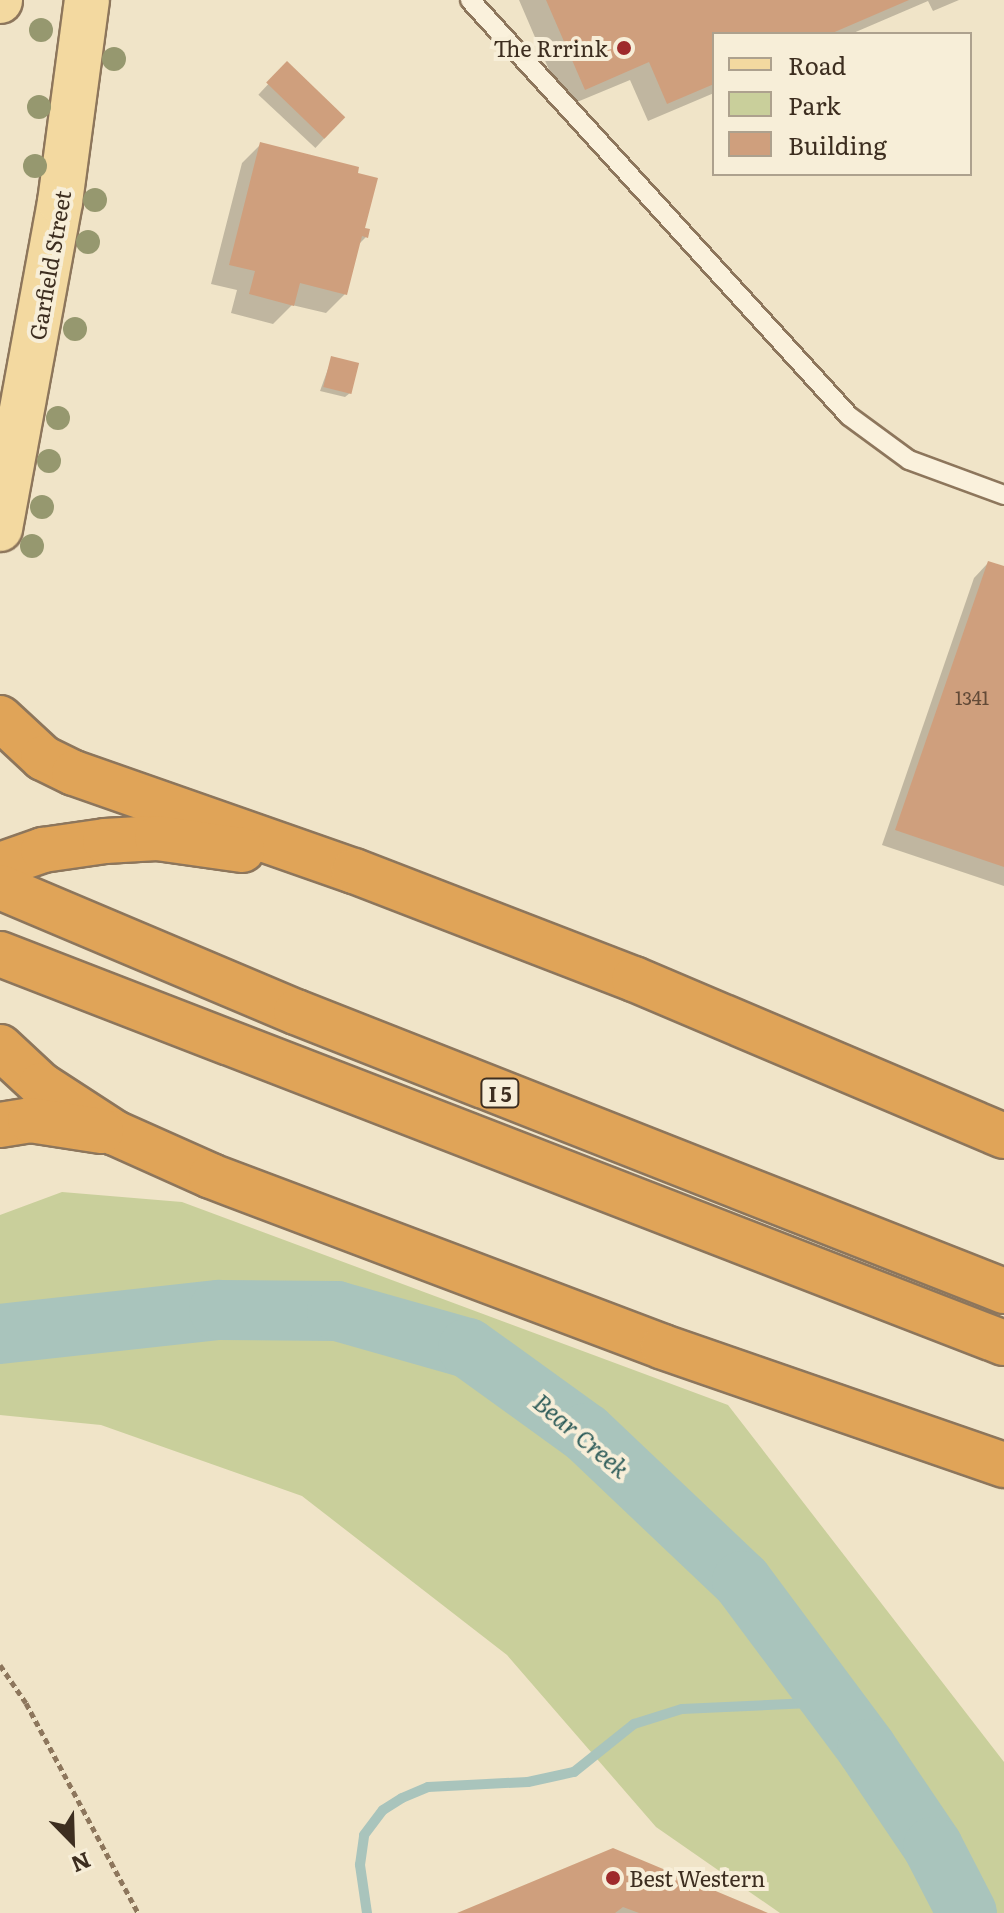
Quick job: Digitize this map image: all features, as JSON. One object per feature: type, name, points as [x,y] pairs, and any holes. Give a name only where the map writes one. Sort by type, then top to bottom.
[{"type":"highway","points":[[0,718],[43,758],[74,773],[354,871],[634,979],[1004,1136]]},
{"type":"highway","points":[[0,865],[43,850],[105,841],[157,838],[354,871]]},
{"type":"highway","name":"I 5","points":[[0,887],[296,1012],[1004,1291]]},
{"type":"highway","name":"I 5","points":[[0,954],[1004,1343]]},
{"type":"highway","points":[[0,1047],[41,1085],[115,1133],[328,1224],[648,1342],[1004,1465]]},
{"type":"highway","points":[[0,1125],[30,1120],[115,1133]]},
{"type":"main road","name":"Garfield Street","points":[[0,529],[60,202],[87,0]]},
{"type":"lane","points":[[470,0],[849,416],[909,460],[1004,495]]},
{"type":"path","points":[[0,1665],[48,1742],[138,1913]]},
{"type":"green space","points":[[62,1192],[182,1202],[728,1405],[1004,1762],[1004,1913],[780,1913],[656,1827],[507,1655],[302,1496],[101,1425],[0,1415],[0,1215]]},
{"type":"building","name":"The Rrrink","points":[[546,0],[909,0],[835,32],[712,32],[712,85],[667,104],[649,62],[585,90]]},
{"type":"building","points":[[287,61],[345,117],[324,139],[266,83]]},
{"type":"building","points":[[260,142],[359,167],[358,173],[378,178],[365,228],[370,229],[368,238],[362,236],[347,295],[300,283],[294,306],[249,294],[255,271],[229,265]]},
{"type":"building","points":[[331,356],[359,363],[351,394],[323,387]]},
{"type":"building","points":[[988,561],[1004,566],[1004,867],[895,830]]},
{"type":"building","name":"Best Western","points":[[613,1848],[768,1913],[639,1913],[623,1907],[615,1913],[457,1913]]},
{"type":"waterway","name":"Bear Creek","points":[[0,1334],[219,1310],[337,1311],[468,1348],[586,1433],[742,1581],[867,1749],[933,1847],[967,1913]]},
{"type":"waterway","points":[[367,1913],[360,1865],[364,1835],[383,1810],[402,1798],[428,1787],[528,1782],[574,1772],[634,1724],[682,1709],[832,1702]]},
{"type":"place","name":"The Rrrink","points":[[624,48]]},
{"type":"place","name":"Best Western","points":[[613,1878]]}]
